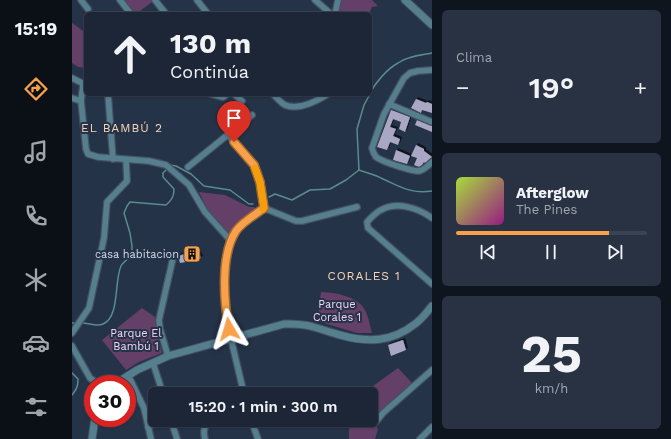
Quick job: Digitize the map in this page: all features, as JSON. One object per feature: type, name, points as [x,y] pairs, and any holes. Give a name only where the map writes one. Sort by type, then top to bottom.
[{"type":"street","points":[[81,0],[88,9]]},
{"type":"street","points":[[120,0],[129,12]]},
{"type":"street","points":[[155,0],[164,12]]},
{"type":"street","points":[[197,0],[206,12]]},
{"type":"street","points":[[315,0],[329,12]]},
{"type":"street","points":[[335,12],[338,0]]},
{"type":"street","points":[[407,0],[432,25]]},
{"type":"street","points":[[432,70],[410,73],[404,78],[389,104],[372,148],[377,158],[410,169],[419,171],[427,168],[432,162]]},
{"type":"street","points":[[72,78],[84,84]]},
{"type":"street","points":[[84,89],[81,101],[86,149],[88,154],[113,159],[150,161],[166,165],[189,185],[205,212],[231,241]]},
{"type":"street","points":[[108,96],[113,159]]},
{"type":"street","points":[[236,96],[242,101]]},
{"type":"street","points":[[276,96],[285,105],[298,106],[311,103],[324,96]]},
{"type":"street","points":[[72,98],[81,101]]},
{"type":"street","points":[[389,104],[432,122]]},
{"type":"street","points":[[188,167],[252,115]]},
{"type":"street","points":[[228,135],[254,165],[260,182],[264,208]]},
{"type":"street","points":[[72,333],[89,308],[104,238],[107,202],[127,181],[126,160]]},
{"type":"street","points":[[432,218],[413,209],[402,206],[390,206],[379,210],[367,222],[368,228],[432,284]]},
{"type":"street","points":[[264,208],[296,221],[302,221],[357,207]]},
{"type":"street","points":[[242,387],[230,339],[227,319],[224,270],[231,241],[235,232],[240,226],[264,208]]},
{"type":"street","points":[[168,356],[160,329],[159,320],[173,258]]},
{"type":"street","points":[[128,375],[168,356],[284,324],[299,323],[315,326],[341,335],[362,340],[390,338],[404,332],[416,323],[432,306]]},
{"type":"street","points":[[72,346],[88,375]]},
{"type":"street","points":[[153,363],[161,387]]},
{"type":"street","points":[[378,419],[382,413],[432,370]]},
{"type":"street","points":[[136,392],[144,408],[151,439]]},
{"type":"street","points":[[92,439],[94,427]]},
{"type":"street","points":[[173,427],[177,439]]},
{"type":"street","points":[[205,427],[203,433],[205,439]]},
{"type":"street","points":[[254,427],[258,439]]},
{"type":"street","points":[[420,439],[432,427]]},
{"type":"green space","points":[[123,0],[151,0],[152,2],[139,12],[132,12]]},
{"type":"green space","points":[[341,0],[372,0],[378,6],[372,7],[370,12],[338,12]]},
{"type":"green space","points":[[72,23],[84,32],[84,68],[78,67],[72,63]]},
{"type":"green space","points":[[199,192],[225,195],[249,207],[254,207],[257,210],[236,224],[229,235],[208,211]]},
{"type":"green space","name":"Parque Corales 1","points":[[321,292],[347,296],[358,302],[366,312],[372,333],[357,333],[317,321]]},
{"type":"green space","name":"Parque El Bambú 1","points":[[142,308],[155,317],[162,353],[139,362],[126,370],[102,340]]},
{"type":"green space","points":[[398,368],[412,383],[378,415],[378,387],[372,387]]},
{"type":"green space","points":[[350,427],[376,427],[378,429],[375,439],[349,439]]},
{"type":"building","points":[[416,99],[432,104],[432,113],[422,110],[421,113],[411,108]]},
{"type":"building","points":[[391,110],[410,117],[405,132],[399,129],[401,122],[393,119],[390,127],[396,129],[393,136],[400,139],[398,145],[390,142],[387,150],[377,147]]},
{"type":"building","points":[[417,120],[432,126],[432,132],[415,125]]},
{"type":"building","points":[[416,145],[424,149],[424,151],[432,157],[419,167],[414,165],[417,158],[411,156]]},
{"type":"building","points":[[396,150],[410,156],[407,164],[393,160]]},
{"type":"building","name":"casa habitacion","points":[[197,248],[201,258],[194,261],[193,256],[186,259],[186,262],[180,263],[178,256],[185,254],[185,251]]},
{"type":"building","points":[[403,340],[406,350],[391,356],[388,345]]},
{"type":"waterway","points":[[372,90],[382,76],[402,61],[410,57],[432,53]]},
{"type":"waterway","points":[[359,170],[357,129],[364,105],[369,96]]},
{"type":"waterway","points":[[170,165],[176,166],[191,174],[204,186],[230,190],[249,204],[253,204]]},
{"type":"waterway","points":[[82,323],[101,325],[108,320],[112,314],[121,266],[132,255],[130,233],[124,213],[130,202],[166,205],[168,203],[174,194],[174,189],[163,177],[163,173],[168,168]]},
{"type":"waterway","points":[[359,170],[412,191],[432,191]]},
{"type":"waterway","points":[[269,197],[275,194],[292,200],[310,190],[330,189],[346,180],[359,170]]},
{"type":"waterway","points":[[72,373],[78,379],[77,387],[72,395]]},
{"type":"slow traffic","points":[[255,168],[260,182],[263,209]]},
{"type":"place","name":"casa habitacion","points":[[192,254]]},
{"type":"district","name":"EL BAMBÚ 2","points":[[122,128]]},
{"type":"district","name":"CORALES 1","points":[[364,276]]},
{"type":"route","points":[[229,329],[224,270],[231,241],[235,232],[240,226],[264,208],[260,182],[254,165],[234,142]]}]
